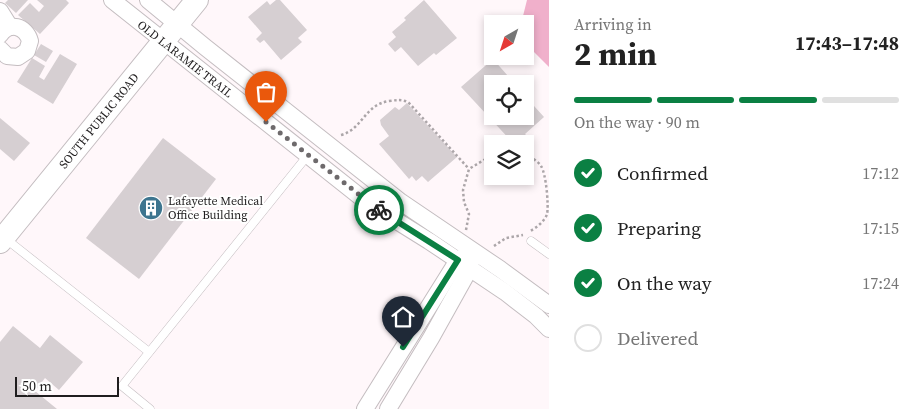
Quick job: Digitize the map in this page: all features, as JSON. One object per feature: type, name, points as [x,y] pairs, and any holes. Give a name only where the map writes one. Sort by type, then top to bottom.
[{"type":"street","name":"OLD LARAMIE TRAIL","points":[[112,0],[170,33],[349,162],[401,202],[548,303]]},
{"type":"street","name":"OLD LARAMIE TRAIL","points":[[148,0],[170,33],[308,155],[368,203],[464,264],[513,298],[549,329]]},
{"type":"street","name":"SOUTH PUBLIC ROAD","points":[[3,234],[197,0]]},
{"type":"street","points":[[0,11],[5,31],[21,28],[25,31],[30,41],[23,55],[18,57],[7,56],[0,49]]},
{"type":"street","points":[[393,407],[472,250]]},
{"type":"street","points":[[365,409],[464,264]]},
{"type":"lane","points":[[150,409],[122,386],[308,155]]},
{"type":"lane","points":[[3,234],[149,352]]},
{"type":"lane","points":[[531,241],[549,254]]},
{"type":"lane","points":[[374,394],[393,407]]},
{"type":"path","points":[[341,135],[350,132],[379,103],[404,100],[409,103],[469,169]]},
{"type":"path","points":[[466,232],[469,214],[464,202],[463,190],[469,169],[484,160]]},
{"type":"path","points":[[492,248],[506,238],[522,235],[536,228],[547,214],[545,175],[541,166],[534,160]]},
{"type":"shaded area","points":[[527,0],[549,0],[549,67],[534,52],[534,15],[523,15]]},
{"type":"building","points":[[8,0],[28,0],[16,13],[5,3]]},
{"type":"building","points":[[37,0],[66,0],[69,3],[40,34],[18,15],[30,3],[39,12],[44,6]]},
{"type":"building","points":[[276,0],[280,0],[307,30],[298,38],[302,42],[281,60],[264,40],[260,43],[256,39],[262,33],[248,17],[267,1],[270,5]]},
{"type":"building","points":[[424,0],[457,38],[436,55],[434,53],[418,66],[401,47],[395,52],[388,44],[396,37],[392,32]]},
{"type":"building","points":[[41,44],[53,51],[46,62],[34,55]]},
{"type":"building","points":[[60,54],[77,64],[53,104],[17,82],[32,58],[45,66],[39,77],[44,80]]},
{"type":"building","points":[[486,65],[498,65],[507,75],[484,75],[484,112],[461,87]]},
{"type":"building","points":[[407,103],[457,157],[428,182],[422,176],[416,181],[412,176],[409,179],[379,144],[389,136],[381,125],[380,120],[395,107],[399,110]]},
{"type":"building","points":[[534,106],[544,117],[526,135],[506,135],[496,125],[534,125]]},
{"type":"building","points":[[0,118],[30,143],[14,161],[0,149]]},
{"type":"building","name":"Lafayette Medical Office Building","points":[[163,138],[216,179],[139,279],[86,238]]},
{"type":"building","points":[[13,326],[40,348],[50,335],[83,362],[59,390],[45,378],[35,391],[57,409],[0,409],[0,342]]},
{"type":"way so far","points":[[266,122],[379,210]]},
{"type":"place","name":"Lafayette Medical Office Building","points":[[151,208]]},
{"type":"route","points":[[379,210],[458,260],[403,347]]}]
